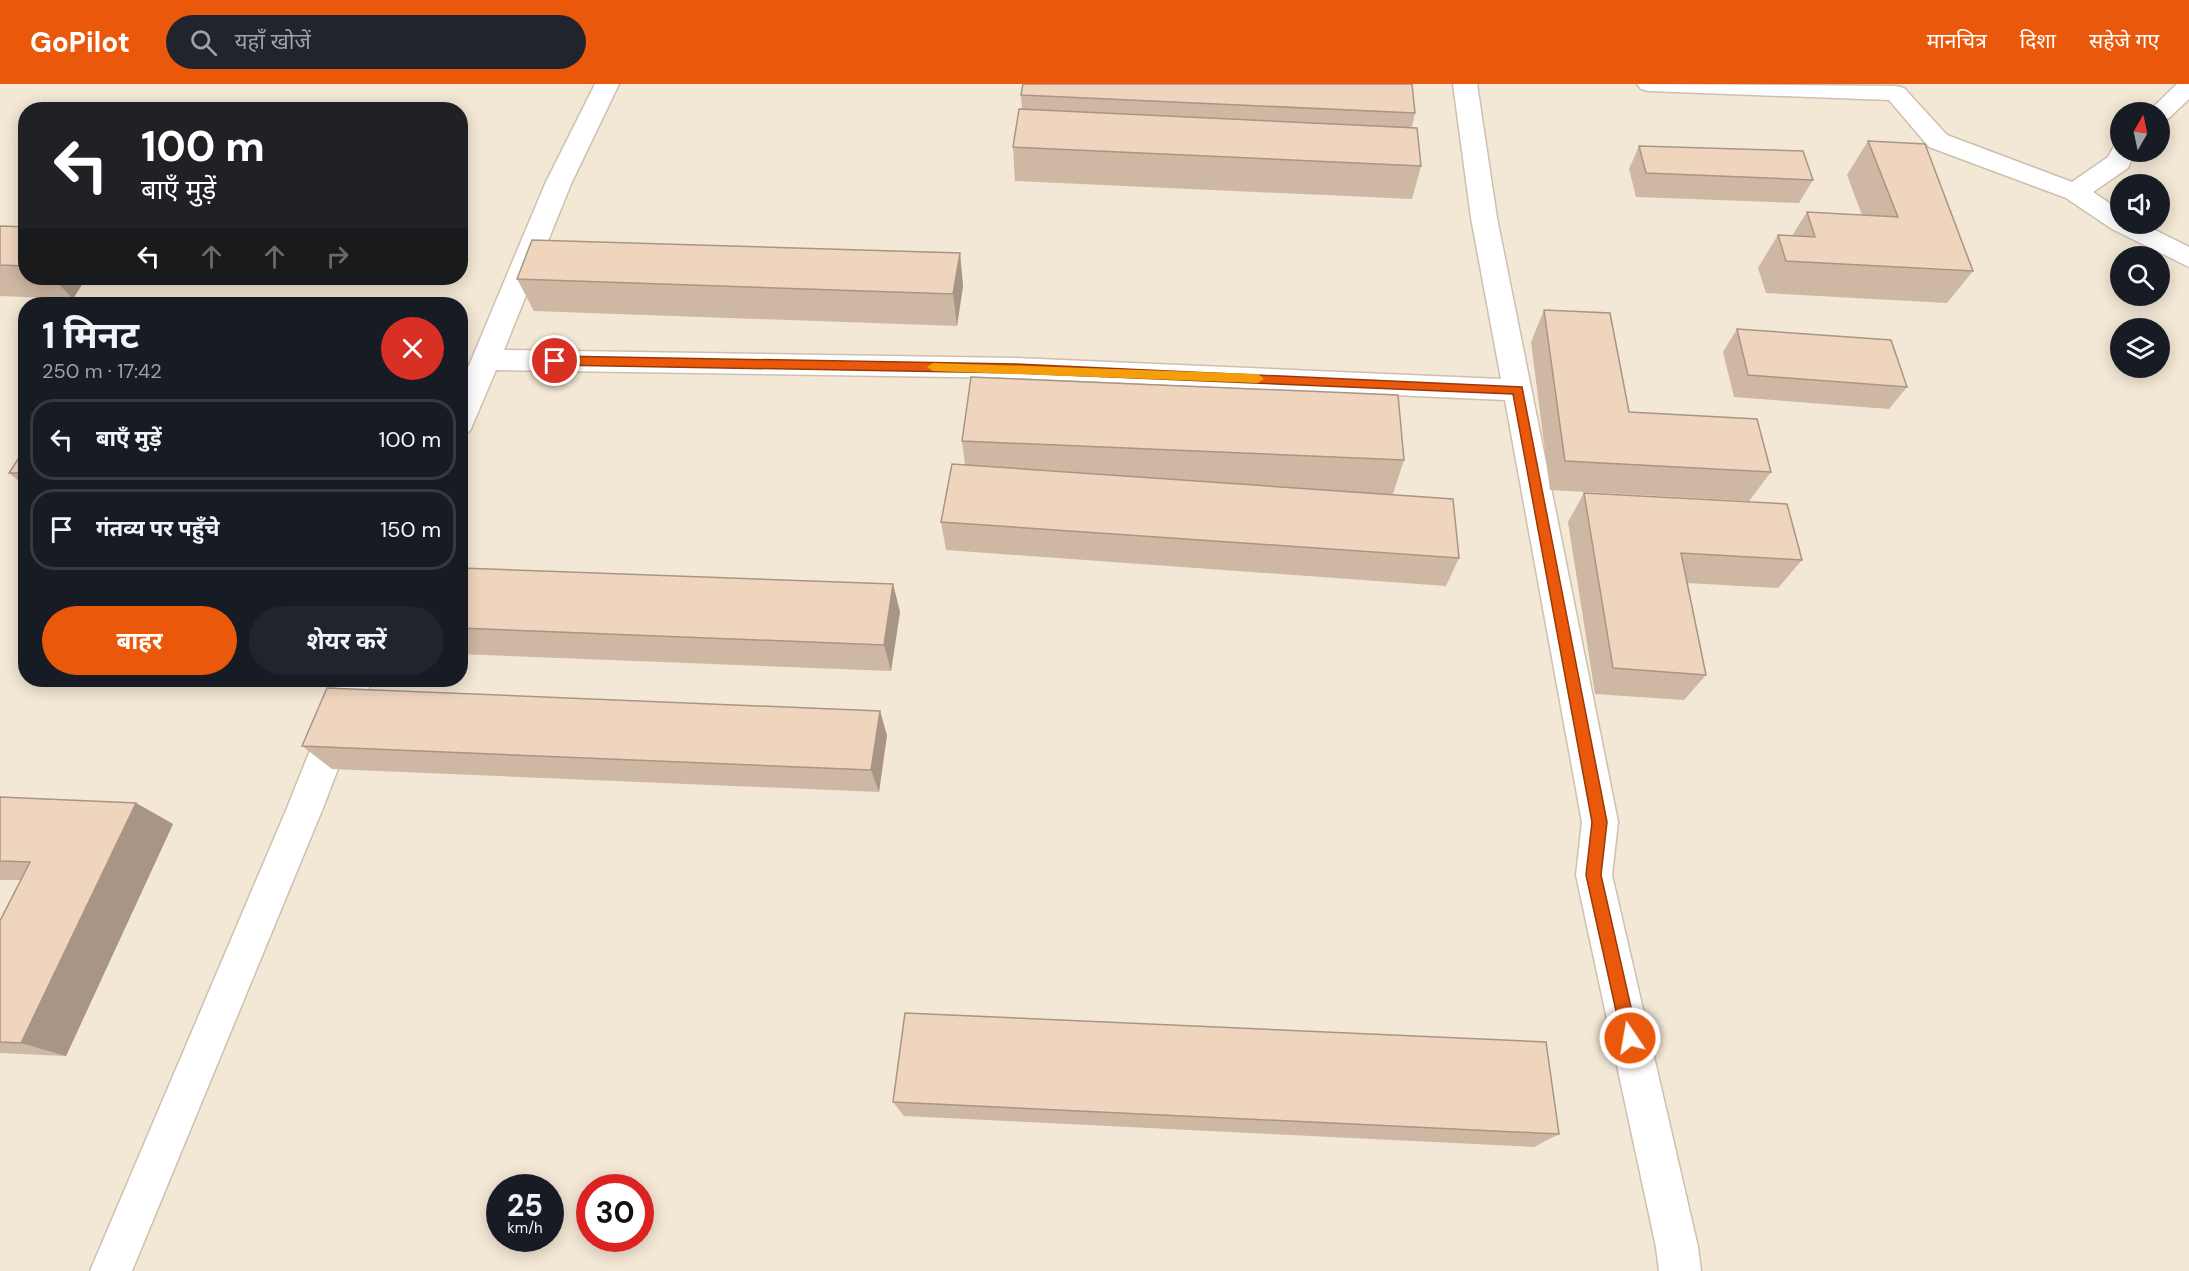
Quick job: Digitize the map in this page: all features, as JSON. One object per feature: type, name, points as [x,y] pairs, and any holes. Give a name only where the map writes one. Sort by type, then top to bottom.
[{"type":"street","points":[[468,404],[558,184],[607,84]]},
{"type":"street","points":[[1465,84],[1484,218],[1600,822],[1594,875],[1677,1247],[1680,1271]]},
{"type":"street","points":[[1649,84],[1896,93],[1938,141],[2075,192],[2110,215]]},
{"type":"street","points":[[2170,104],[2189,86]]},
{"type":"street","points":[[2075,192],[2120,162]]},
{"type":"street","points":[[2143,234],[2189,258]]},
{"type":"street","points":[[486,360],[1016,368],[1518,390]]},
{"type":"street","points":[[111,1271],[300,819],[352,687]]},
{"type":"shaded area","points":[[0,84],[2189,84],[2189,1271],[0,1271]]},
{"type":"building","points":[[1023,84],[1412,84],[1415,113],[1021,95]]},
{"type":"building","points":[[1019,109],[1417,128],[1421,166],[1013,147]]},
{"type":"building","points":[[1868,141],[1925,144],[1973,271],[1786,261],[1778,235],[1815,237],[1807,212],[1898,217]]},
{"type":"building","points":[[1639,146],[1803,151],[1813,180],[1646,173]]},
{"type":"building","points":[[0,226],[18,227],[18,266],[0,265]]},
{"type":"building","points":[[532,240],[960,253],[953,294],[517,279]]},
{"type":"building","points":[[1544,310],[1610,313],[1629,412],[1757,419],[1771,472],[1565,461]]},
{"type":"building","points":[[1737,329],[1891,340],[1907,387],[1748,375]]},
{"type":"building","points":[[971,377],[1398,395],[1404,460],[962,441]]},
{"type":"building","points":[[18,459],[18,473],[9,473]]},
{"type":"building","points":[[952,464],[1453,499],[1459,558],[941,522]]},
{"type":"building","points":[[1584,493],[1787,504],[1802,560],[1681,553],[1706,675],[1613,668]]},
{"type":"building","points":[[468,568],[893,584],[884,645],[468,628]]},
{"type":"building","points":[[327,688],[880,711],[871,770],[302,746]]},
{"type":"building","points":[[0,797],[136,803],[21,1043],[0,1042],[0,921],[30,862],[0,861]]},
{"type":"building","points":[[905,1013],[1546,1042],[1559,1134],[893,1102]]},
{"type":"slow traffic","points":[[933,367],[1016,368],[1258,379]]},
{"type":"route","points":[[555,361],[1016,368],[1518,390],[1600,822],[1594,875],[1630,1038]]}]
